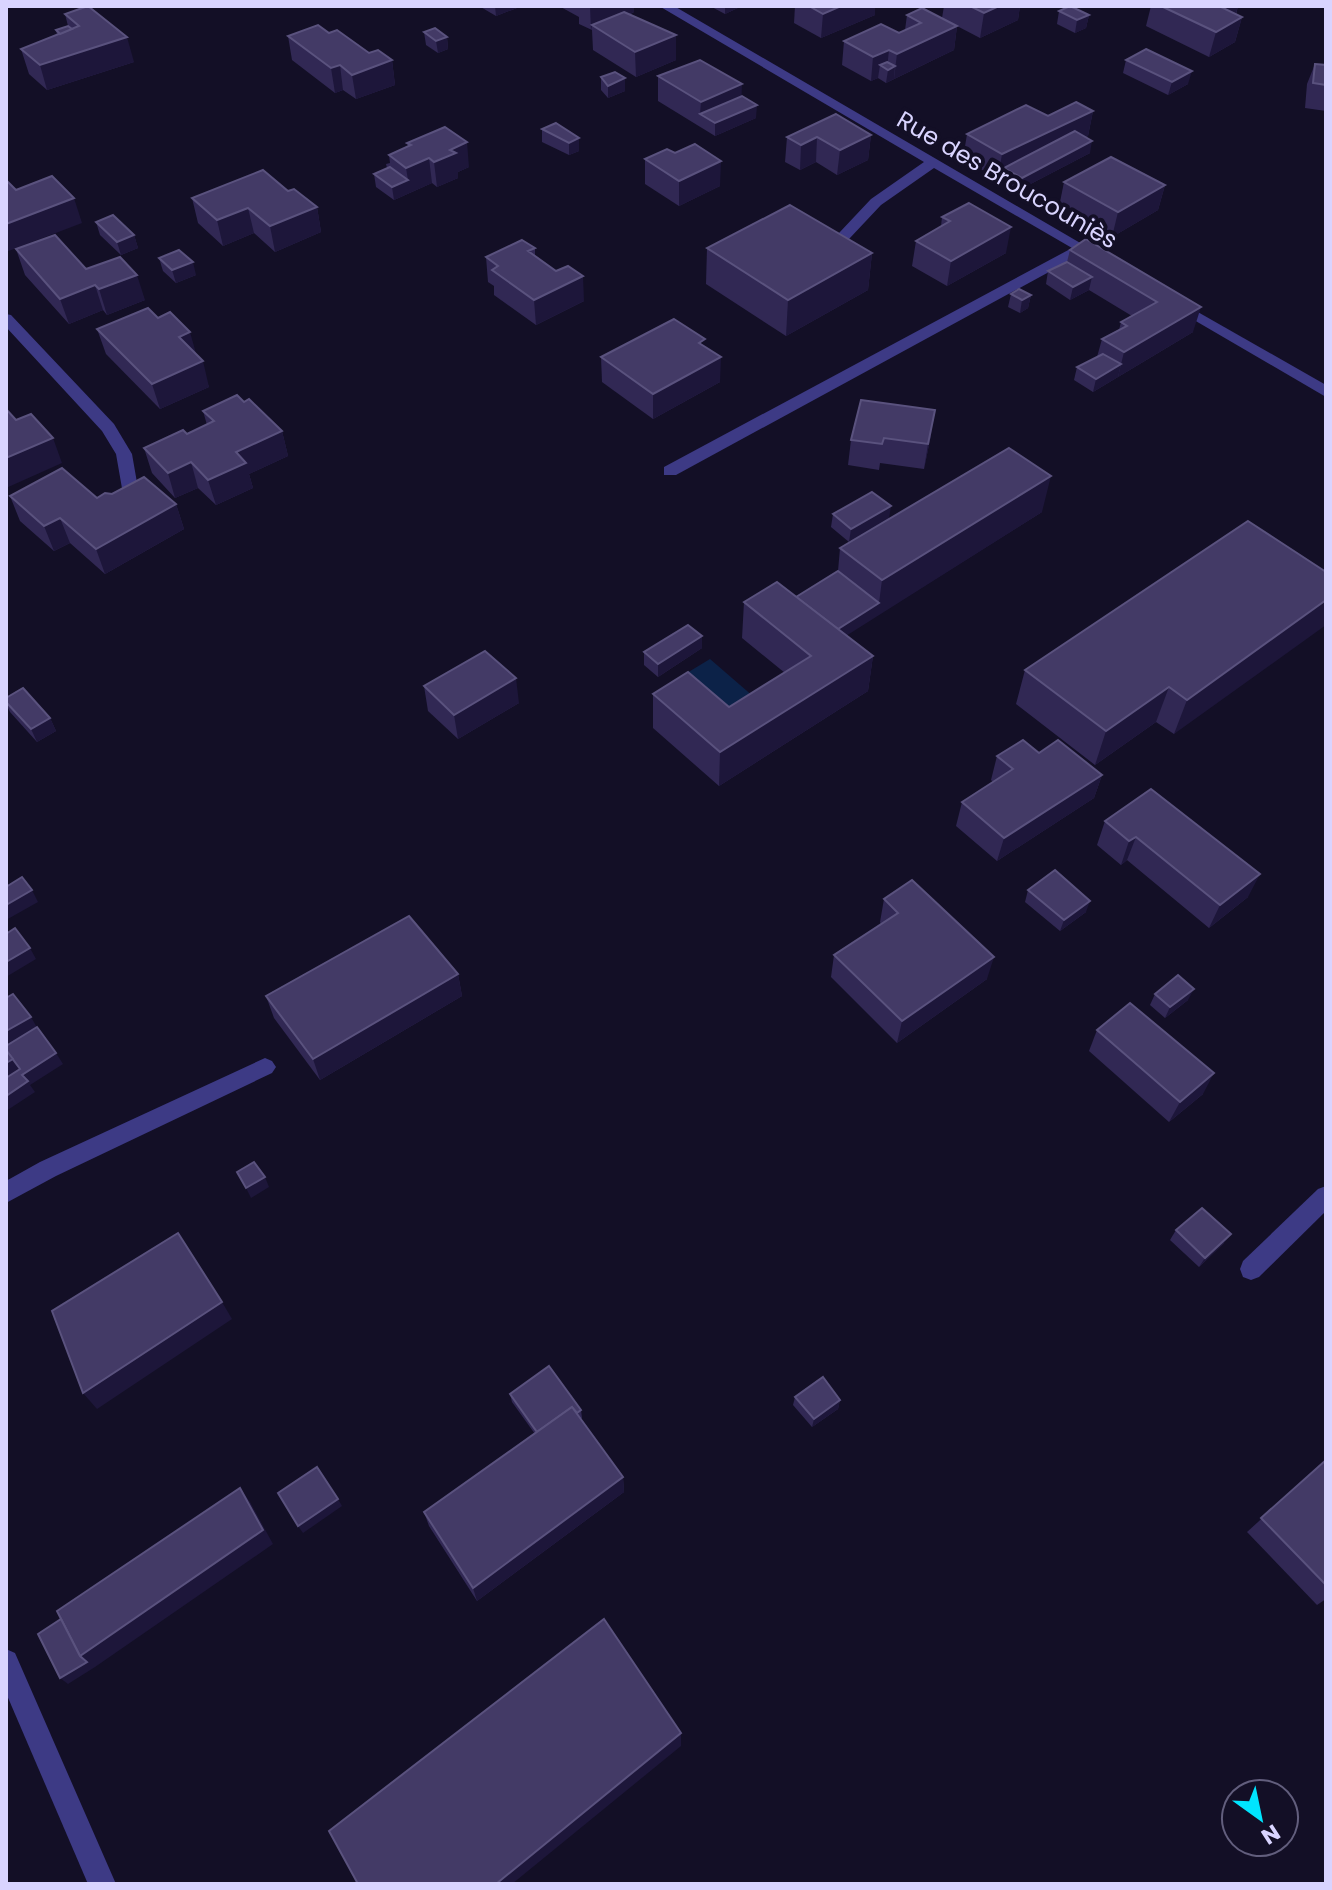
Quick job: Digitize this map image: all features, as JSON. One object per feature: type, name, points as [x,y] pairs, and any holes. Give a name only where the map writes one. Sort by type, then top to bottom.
[{"type":"street","name":"Rue des Broucouniès","points":[[665,6],[1107,263]]},
{"type":"street","points":[[828,253],[871,204],[900,180],[934,162]]},
{"type":"street","points":[[670,471],[1082,248]]},
{"type":"street","points":[[1161,295],[1326,392]]},
{"type":"street","points":[[6,318],[108,428],[124,454],[131,494]]},
{"type":"street","points":[[6,1193],[48,1169],[265,1067]]},
{"type":"street","points":[[1251,1269],[1326,1196]]},
{"type":"street","points":[[6,1662],[102,1884]]},
{"type":"water","points":[[710,659],[762,704],[729,725],[677,679]]},
{"type":"building","points":[[88,6],[127,37],[40,65],[21,49],[79,26],[65,14]]},
{"type":"building","points":[[809,6],[841,6],[823,14]]},
{"type":"building","points":[[970,6],[999,6],[984,13]]},
{"type":"building","points":[[1070,6],[1089,15],[1077,20],[1059,11]]},
{"type":"building","points":[[1161,6],[1219,6],[1242,17],[1216,32]]},
{"type":"building","points":[[922,8],[957,26],[897,54],[889,50],[873,57],[844,41],[881,24],[899,33],[921,23],[907,15]]},
{"type":"building","points":[[624,12],[676,35],[635,52],[592,25]]},
{"type":"building","points":[[318,25],[329,33],[337,30],[369,53],[378,50],[392,60],[352,75],[340,65],[331,68],[288,36]]},
{"type":"building","points":[[68,26],[72,29],[60,34],[56,30]]},
{"type":"building","points":[[435,28],[447,37],[436,41],[424,32]]},
{"type":"building","points":[[1146,49],[1192,71],[1172,82],[1126,60]]},
{"type":"building","points":[[700,60],[742,84],[701,102],[658,76]]},
{"type":"building","points":[[887,62],[895,66],[888,70],[880,65]]},
{"type":"building","points":[[1315,64],[1326,65],[1326,85],[1313,83]]},
{"type":"building","points":[[615,72],[625,78],[608,86],[601,77]]},
{"type":"building","points":[[742,96],[757,105],[715,123],[700,114]]},
{"type":"building","points":[[1076,102],[1093,111],[1002,154],[967,134],[1026,105],[1048,116]]},
{"type":"building","points":[[836,114],[871,135],[840,150],[817,137],[801,145],[787,137]]},
{"type":"building","points":[[556,123],[579,138],[569,143],[542,129]]},
{"type":"building","points":[[445,127],[467,142],[450,150],[456,153],[434,162],[429,158],[406,168],[389,155],[411,145],[407,143]]},
{"type":"building","points":[[1075,131],[1092,141],[1022,178],[1004,168]]},
{"type":"building","points":[[695,144],[721,161],[679,181],[645,159],[667,149],[675,153]]},
{"type":"building","points":[[1111,157],[1165,185],[1118,212],[1064,182]]},
{"type":"building","points":[[390,167],[408,180],[392,187],[374,174]]},
{"type":"building","points":[[263,170],[288,191],[294,189],[317,207],[270,226],[248,208],[217,220],[192,198]]},
{"type":"building","points":[[52,176],[74,198],[6,224],[6,180],[16,190]]},
{"type":"building","points":[[969,203],[1011,227],[951,261],[916,241],[950,221],[942,217]]},
{"type":"building","points":[[790,205],[872,253],[788,300],[707,248]]},
{"type":"building","points":[[113,215],[134,235],[117,242],[96,222]]},
{"type":"building","points":[[55,235],[86,269],[120,257],[137,275],[99,289],[95,285],[60,299],[16,249]]},
{"type":"building","points":[[1086,239],[1201,307],[1124,352],[1102,339],[1127,326],[1121,322],[1157,302],[1070,250]]},
{"type":"building","points":[[522,240],[535,248],[528,251],[556,271],[568,266],[583,276],[534,300],[492,270],[498,266],[486,257]]},
{"type":"building","points":[[179,250],[193,262],[172,270],[159,258]]},
{"type":"building","points":[[1067,262],[1092,277],[1073,287],[1048,271]]},
{"type":"building","points":[[1019,289],[1031,295],[1022,300],[1011,294]]},
{"type":"building","points":[[148,308],[158,318],[170,312],[190,332],[179,337],[203,361],[152,384],[97,329]]},
{"type":"building","points":[[674,319],[705,339],[699,343],[721,357],[653,394],[601,357]]},
{"type":"building","points":[[1103,354],[1121,364],[1096,379],[1077,367]]},
{"type":"building","points":[[237,395],[244,402],[249,399],[282,431],[236,452],[246,463],[208,480],[191,462],[168,473],[144,448],[183,430],[187,434],[214,421],[203,411]]},
{"type":"building","points":[[861,400],[935,410],[928,444],[884,438],[882,444],[851,440]]},
{"type":"building","points":[[6,409],[16,420],[31,414],[53,438],[6,458]]},
{"type":"building","points":[[1009,448],[1051,476],[882,580],[840,548]]},
{"type":"building","points":[[62,468],[97,498],[105,493],[112,494],[144,477],[176,504],[96,549],[60,518],[44,526],[10,496]]},
{"type":"building","points":[[872,492],[891,506],[851,529],[833,514]]},
{"type":"building","points":[[1248,521],[1326,572],[1326,600],[1187,700],[1169,687],[1106,731],[1025,670]]},
{"type":"building","points":[[838,571],[879,603],[838,629],[796,597]]},
{"type":"building","points":[[777,582],[873,656],[720,752],[653,694],[688,672],[729,707],[811,656],[744,602]]},
{"type":"building","points":[[688,625],[702,636],[658,664],[644,652]]},
{"type":"building","points":[[485,651],[516,678],[454,715],[424,686]]},
{"type":"building","points":[[23,688],[50,718],[31,729],[6,702],[6,698]]},
{"type":"building","points":[[1023,740],[1039,753],[1058,740],[1102,775],[1004,838],[962,802],[1013,769],[997,756]]},
{"type":"building","points":[[1151,789],[1260,874],[1220,905],[1136,837],[1129,841],[1105,821]]},
{"type":"building","points":[[1055,870],[1090,901],[1064,920],[1028,890]]},
{"type":"building","points":[[22,877],[32,890],[6,905],[6,887]]},
{"type":"building","points":[[912,880],[994,957],[902,1021],[834,955],[898,913],[884,899]]},
{"type":"building","points":[[409,916],[458,974],[313,1059],[266,996]]},
{"type":"building","points":[[15,928],[30,948],[6,962],[6,934]]},
{"type":"building","points":[[1178,975],[1194,989],[1170,1007],[1155,994]]},
{"type":"building","points":[[13,994],[31,1017],[6,1031],[6,998]]},
{"type":"building","points":[[1130,1003],[1214,1073],[1180,1102],[1097,1030]]},
{"type":"building","points":[[37,1027],[56,1053],[22,1075],[28,1081],[6,1096],[6,1078],[20,1069],[6,1046]]},
{"type":"building","points":[[6,1050],[13,1059],[6,1063]]},
{"type":"building","points":[[254,1162],[265,1177],[246,1188],[237,1172]]},
{"type":"building","points":[[1202,1208],[1231,1234],[1205,1258],[1176,1230]]},
{"type":"building","points":[[178,1233],[222,1302],[83,1393],[52,1311]]},
{"type":"building","points":[[549,1366],[581,1410],[577,1413],[572,1407],[537,1432],[510,1394]]},
{"type":"building","points":[[823,1377],[840,1400],[814,1419],[795,1397]]},
{"type":"building","points":[[572,1407],[623,1477],[473,1588],[424,1512]]},
{"type":"building","points":[[1326,1460],[1326,1585],[1261,1518]]},
{"type":"building","points":[[317,1467],[338,1499],[298,1526],[278,1493]]},
{"type":"building","points":[[240,1488],[263,1530],[80,1656],[57,1611]]},
{"type":"building","points":[[61,1619],[80,1656],[87,1662],[60,1678],[38,1634]]},
{"type":"building","points":[[604,1619],[681,1733],[496,1884],[358,1884],[329,1831]]}]
